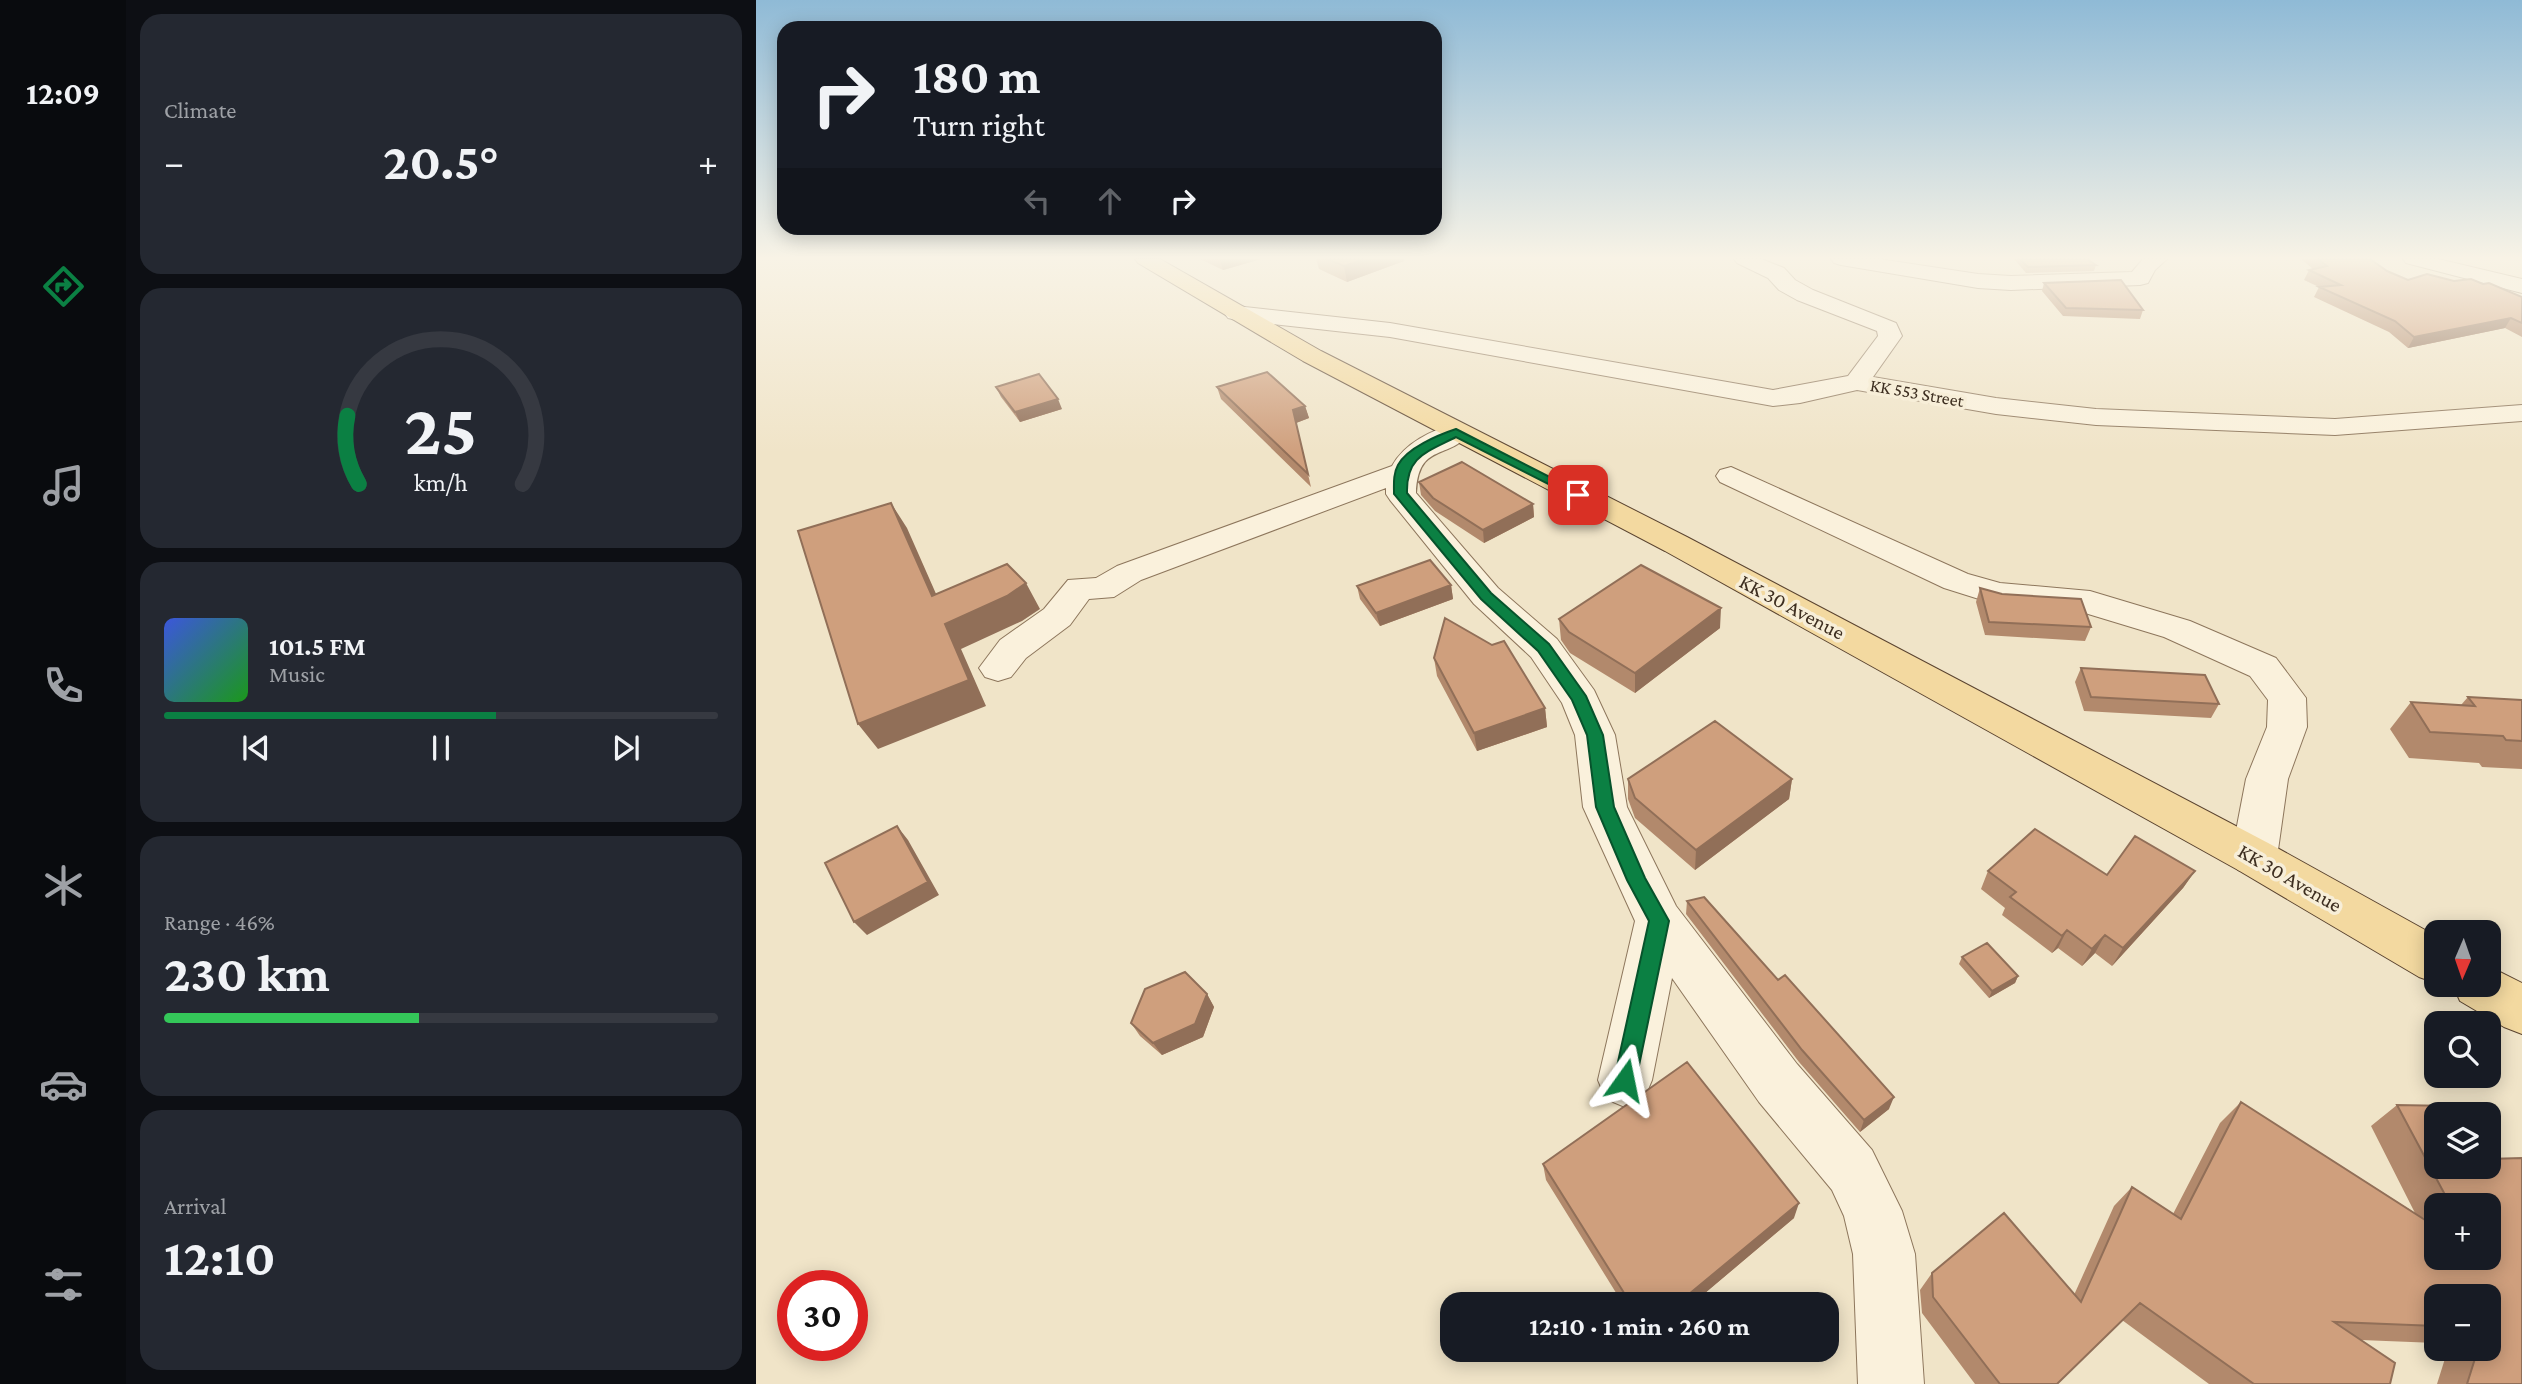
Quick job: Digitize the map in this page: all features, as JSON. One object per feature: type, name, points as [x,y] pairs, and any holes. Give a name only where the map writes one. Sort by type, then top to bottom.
[{"type":"main road","name":"KK 30 Avenue","points":[[1256,324],[1456,432],[1676,544],[2254,857],[2424,954]]},
{"type":"main road","points":[[2501,998],[2522,1010]]},
{"type":"street","name":"KK 553 Street","points":[[1332,324],[1390,330],[1773,398],[1800,395],[1857,382],[1996,406],[2096,417],[2335,427],[2522,413]]},
{"type":"street","points":[[1857,382],[1890,335],[1888,328],[1881,324]]},
{"type":"street","points":[[1456,432],[1417,452],[1404,465],[1401,494],[1486,596],[1544,648],[1580,700],[1595,735],[1605,807],[1637,880],[1659,921],[1778,1083],[1852,1170],[1872,1211],[1884,1254],[1891,1384]]},
{"type":"street","points":[[998,668],[1013,649],[1057,617],[1080,588],[1102,589],[1129,573],[1402,472]]},
{"type":"street","points":[[1731,476],[1956,581],[1998,594],[2078,599],[2177,629],[2263,667],[2287,698],[2287,727],[2267,779],[2254,857]]},
{"type":"street","points":[[1625,1080],[1659,921]]},
{"type":"building","points":[[2398,324],[2482,324],[2414,337]]},
{"type":"building","points":[[1267,372],[1305,406],[1293,410],[1308,474],[1217,387]]},
{"type":"building","points":[[1039,374],[1058,399],[1015,412],[996,387]]},
{"type":"building","points":[[1462,462],[1533,504],[1483,530],[1433,498],[1419,482]]},
{"type":"building","points":[[891,503],[932,596],[1007,564],[1026,583],[1007,596],[945,624],[969,680],[858,724],[798,531]]},
{"type":"building","points":[[1430,560],[1451,585],[1376,613],[1357,586]]},
{"type":"building","points":[[1641,565],[1721,608],[1635,673],[1569,632],[1559,619]]},
{"type":"building","points":[[1980,588],[2002,594],[2081,599],[2091,627],[1989,622]]},
{"type":"building","points":[[1445,618],[1492,645],[1504,641],[1545,708],[1474,733],[1434,658]]},
{"type":"building","points":[[2081,668],[2205,675],[2219,704],[2091,697]]},
{"type":"building","points":[[2468,697],[2522,700],[2522,741],[2506,740],[2503,736],[2430,732],[2411,702],[2475,706]]},
{"type":"building","points":[[1715,721],[1792,779],[1696,850],[1635,798],[1628,779]]},
{"type":"building","points":[[897,826],[928,882],[854,922],[825,863]]},
{"type":"building","points":[[2035,829],[2107,875],[2135,836],[2195,871],[2123,948],[2105,935],[2092,949],[2067,930],[2062,936],[2010,897],[2016,892],[1988,871]]},
{"type":"building","points":[[1704,897],[1778,980],[1785,975],[1894,1097],[1864,1120],[1802,1050],[1687,901]]},
{"type":"building","points":[[1987,943],[2018,976],[1992,991],[1962,957]]},
{"type":"building","points":[[1185,972],[1207,994],[1195,1024],[1153,1043],[1131,1023],[1145,989]]},
{"type":"building","points":[[1687,1062],[1799,1203],[1691,1292],[1623,1292],[1543,1164]]},
{"type":"building","points":[[2241,1102],[2424,1219],[2424,1270],[2501,1270],[2501,1193],[2444,1193],[2437,1179],[2501,1179],[2501,1159],[2522,1158],[2522,1384],[2467,1384],[2474,1361],[2501,1361],[2501,1284],[2424,1284],[2424,1326],[2334,1322],[2395,1363],[2390,1384],[2254,1384],[2140,1303],[2057,1384],[2000,1384],[1933,1297],[1932,1273],[2004,1213],[2081,1302],[2132,1187],[2181,1219]]},
{"type":"building","points":[[2397,1105],[2424,1105],[2424,1156]]},
{"type":"route","points":[[1578,495],[1456,432],[1417,452],[1404,465],[1400,477],[1401,494],[1486,596],[1544,648],[1563,672],[1580,700],[1595,735],[1605,807],[1637,880],[1659,921],[1625,1080]]}]
